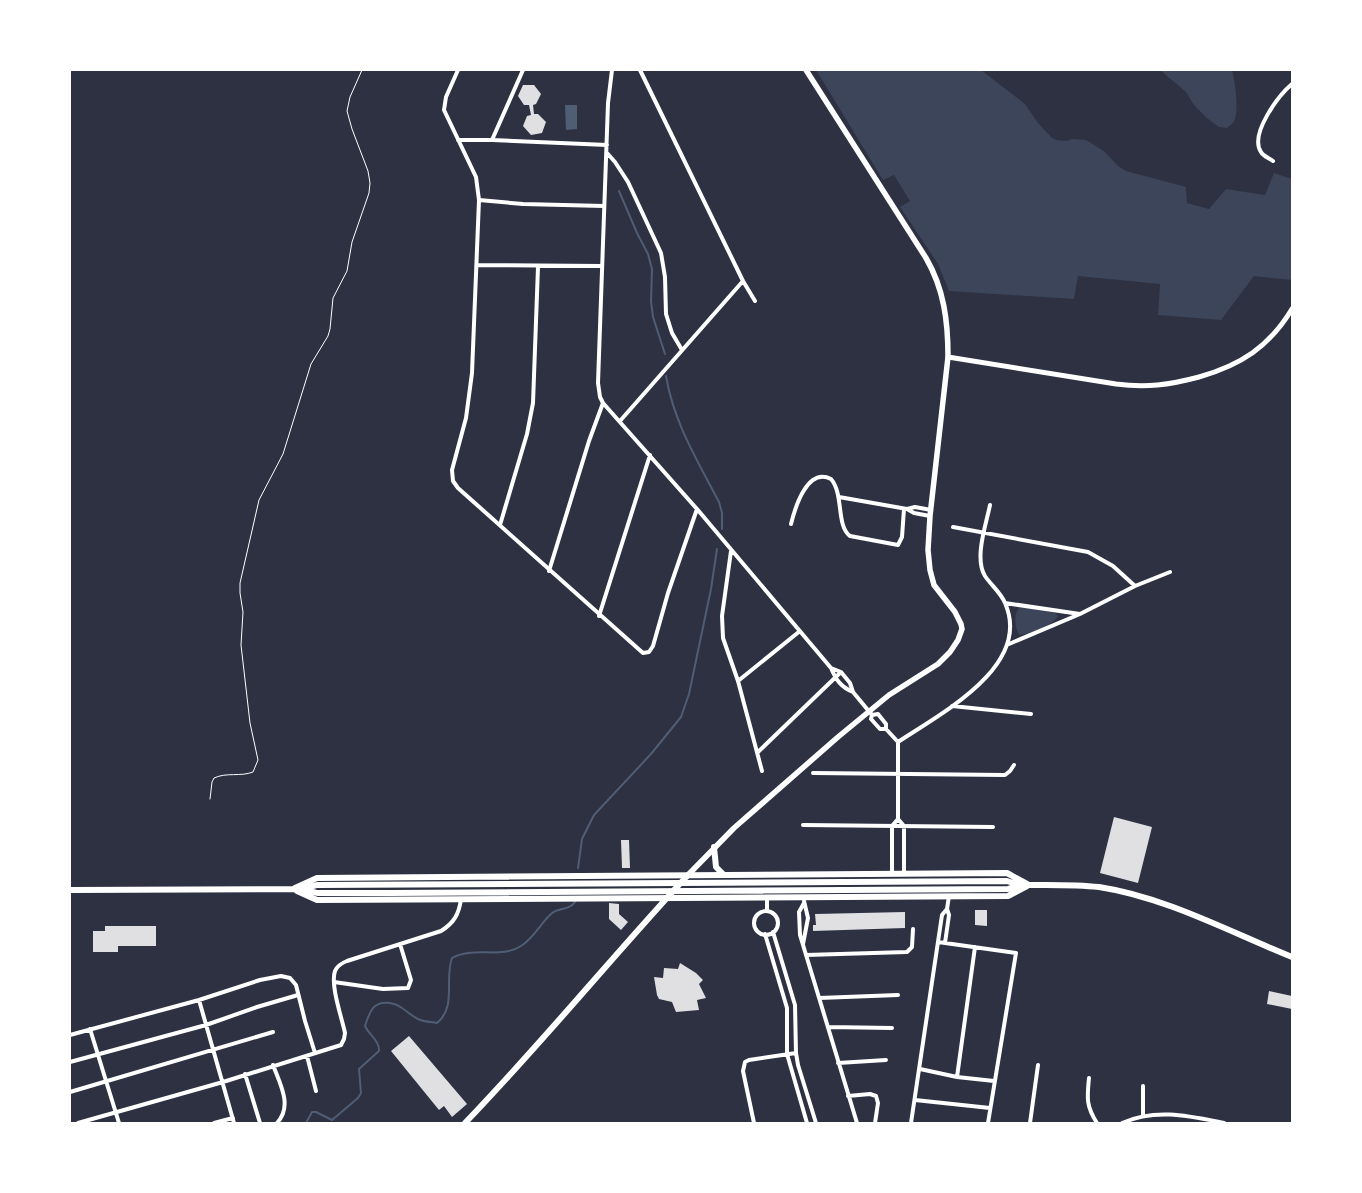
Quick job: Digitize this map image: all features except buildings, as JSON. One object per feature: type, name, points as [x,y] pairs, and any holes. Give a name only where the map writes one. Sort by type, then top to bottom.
[{"type":"main road","points":[[465,1123],[532,1052],[607,963],[714,847],[747,816],[871,713],[897,689],[938,664],[955,647],[962,629],[959,618],[934,585],[928,550],[930,513],[948,357],[948,334],[944,302],[935,273],[806,70]]},
{"type":"main road","points":[[714,847],[716,867],[724,875]]},
{"type":"main road","points":[[858,874],[858,897]]},
{"type":"main road","points":[[294,889],[317,878],[858,874],[1007,874],[1030,885]]},
{"type":"main road","points":[[712,875],[712,898]]},
{"type":"main road","points":[[737,875],[737,898]]},
{"type":"main road","points":[[767,875],[767,897]]},
{"type":"main road","points":[[803,875],[804,900]]},
{"type":"main road","points":[[526,876],[526,899]]},
{"type":"main road","points":[[565,876],[566,899]]},
{"type":"main road","points":[[601,876],[602,898]]},
{"type":"main road","points":[[635,876],[635,898]]},
{"type":"main road","points":[[484,877],[484,899]]},
{"type":"main road","points":[[70,890],[304,889],[317,885],[1008,881],[1019,885],[1085,886],[1129,894],[1184,912],[1292,956]]},
{"type":"main road","points":[[304,889],[317,893],[877,890],[1008,889],[1019,885]]},
{"type":"main road","points":[[294,889],[317,900],[767,897],[804,900],[858,897],[1008,896],[1030,885]]},
{"type":"street","points":[[458,70],[446,97],[444,110],[476,177],[479,200],[470,397],[452,476],[458,488],[500,524],[639,652],[646,653],[653,646],[668,593],[697,509]]},
{"type":"street","points":[[492,140],[523,70]]},
{"type":"street","points":[[612,70],[608,103],[601,266],[598,382],[600,397],[603,403],[697,509],[831,668],[835,678],[844,688],[853,692]]},
{"type":"street","points":[[640,70],[743,281],[755,301]]},
{"type":"street","points":[[1273,161],[1260,151],[1259,136],[1270,110],[1292,84]]},
{"type":"street","points":[[458,140],[607,146]]},
{"type":"street","points":[[607,153],[628,182],[661,252],[667,319],[672,333],[682,350]]},
{"type":"street","points":[[479,200],[523,204],[604,206]]},
{"type":"street","points":[[477,265],[538,267],[601,266]]},
{"type":"street","points":[[500,524],[527,434],[533,403],[538,267]]},
{"type":"street","points":[[620,421],[743,281]]},
{"type":"street","points":[[948,357],[1116,384],[1155,386],[1222,370],[1250,356],[1280,328],[1292,309]]},
{"type":"street","points":[[549,571],[589,441],[603,403]]},
{"type":"street","points":[[599,616],[650,455]]},
{"type":"street","points":[[790,524],[794,509],[806,486],[817,478],[827,477],[831,479],[836,487],[844,529],[846,534],[852,537],[896,545],[900,543],[905,509]]},
{"type":"street","points":[[839,497],[905,509],[914,513],[930,513]]},
{"type":"street","points":[[898,742],[952,706],[988,676],[1000,661],[1009,644],[1011,622],[1005,603],[981,568],[980,558],[990,505]]},
{"type":"street","points":[[953,527],[1088,552],[1112,566],[1135,586]]},
{"type":"street","points":[[731,550],[722,627],[726,650],[738,681],[762,772]]},
{"type":"street","points":[[1009,644],[1080,614],[1135,586],[1170,572]]},
{"type":"street","points":[[1005,603],[1080,614]]},
{"type":"street","points":[[738,681],[800,631]]},
{"type":"street","points":[[831,668],[841,672],[850,683],[853,692],[871,713],[871,719],[880,729],[886,729]]},
{"type":"street","points":[[758,752],[841,672]]},
{"type":"street","points":[[952,706],[1031,714]]},
{"type":"street","points":[[871,713],[878,714],[886,724],[886,729],[898,742],[898,819],[892,826],[892,874]]},
{"type":"street","points":[[813,774],[1005,775],[1014,765]]},
{"type":"street","points":[[898,819],[904,826],[904,874]]},
{"type":"street","points":[[803,825],[993,827]]},
{"type":"street","points":[[892,838],[904,838]]},
{"type":"street","points":[[911,1123],[942,914],[946,909],[948,896]]},
{"type":"street","points":[[767,897],[767,911]]},
{"type":"street","points":[[78,1123],[223,1082],[341,1045],[344,1039],[334,982],[336,970],[342,963],[442,931],[448,927],[458,914],[461,899]]},
{"type":"street","points":[[804,900],[798,918],[799,932],[856,1123]]},
{"type":"street","points":[[803,944],[808,918],[804,900]]},
{"type":"street","points":[[945,943],[949,915],[946,909]]},
{"type":"street","points":[[767,911],[775,914],[778,926],[773,932],[765,934],[758,930],[755,923],[760,913],[767,911]]},
{"type":"street","points":[[806,955],[907,952],[912,947],[913,929]]},
{"type":"street","points":[[773,932],[795,1006],[798,1065],[816,1123]]},
{"type":"street","points":[[765,934],[787,1008],[787,1054],[807,1123]]},
{"type":"street","points":[[938,942],[1016,953],[988,1123]]},
{"type":"street","points":[[334,982],[383,989],[408,988],[411,980],[400,944]]},
{"type":"street","points":[[956,1077],[976,947]]},
{"type":"street","points":[[772,959],[780,956]]},
{"type":"street","points":[[70,1035],[199,1000],[260,980],[281,976],[290,978],[294,982],[315,1053]]},
{"type":"street","points":[[70,1062],[206,1025],[298,995]]},
{"type":"street","points":[[819,998],[898,995]]},
{"type":"street","points":[[199,1000],[234,1123]]},
{"type":"street","points":[[828,1027],[892,1028]]},
{"type":"street","points":[[90,1029],[119,1123]]},
{"type":"street","points":[[70,1092],[273,1032]]},
{"type":"street","points":[[754,1123],[743,1071],[744,1065],[749,1060],[796,1052]]},
{"type":"street","points":[[307,1056],[316,1091]]},
{"type":"street","points":[[838,1063],[886,1060]]},
{"type":"street","points":[[273,1065],[286,1104],[283,1116],[276,1123]]},
{"type":"street","points":[[1030,1123],[1038,1065]]},
{"type":"street","points":[[920,1069],[956,1077],[994,1081]]},
{"type":"street","points":[[245,1074],[260,1123]]},
{"type":"street","points":[[1089,1078],[1088,1104],[1090,1112],[1097,1123]]},
{"type":"street","points":[[1143,1086],[1143,1116]]},
{"type":"street","points":[[848,1096],[870,1094],[876,1096],[878,1103],[875,1123]]},
{"type":"street","points":[[914,1100],[990,1108]]},
{"type":"street","points":[[1122,1123],[1143,1116],[1171,1114],[1224,1123]]},
{"type":"street","points":[[214,1123],[233,1118]]},
{"type":"path","points":[[210,799],[214,778],[227,774],[253,772],[257,767],[258,760],[250,724],[241,645],[243,612],[240,583],[259,500],[284,454],[308,373],[328,336],[333,298],[347,271],[352,242],[369,193],[368,171],[352,129],[348,111],[350,96],[362,70]]},
{"type":"shaded area","points":[[816,70],[981,70],[1025,104],[1038,123],[1052,138],[1066,141],[1072,139],[1086,140],[1104,151],[1118,166],[1126,171],[1186,187],[1187,203],[1209,209],[1226,189],[1265,195],[1274,173],[1292,179],[1292,280],[1254,276],[1221,320],[1158,315],[1160,284],[1078,276],[1074,299],[949,291],[938,264],[900,207],[910,201],[894,175],[883,180]]},
{"type":"shaded area","points":[[1160,70],[1232,70],[1237,105],[1233,123],[1227,128],[1219,127],[1194,105],[1186,92]]},
{"type":"shaded area","points":[[565,105],[577,105],[577,129],[566,130]]},
{"type":"shaded area","points":[[1024,607],[1055,613],[1058,616],[1041,629],[1019,635],[1015,618],[1019,608]]},
{"type":"waterway","points":[[619,191],[648,254],[652,269],[651,301],[653,317],[665,354]]},
{"type":"waterway","points":[[666,376],[680,425],[719,502],[722,513],[722,529]]},
{"type":"waterway","points":[[578,868],[582,839],[594,815],[651,754],[681,717],[689,694],[711,589],[717,549]]},
{"type":"waterway","points":[[306,1123],[312,1112],[332,1120],[358,1098],[361,1093],[359,1069],[379,1051],[378,1044],[365,1026],[370,1012],[376,1005],[383,1003],[395,1004],[418,1019],[437,1023],[447,1009],[452,958],[469,953],[513,950],[530,939],[551,914],[557,910],[570,907],[575,902]]}]
